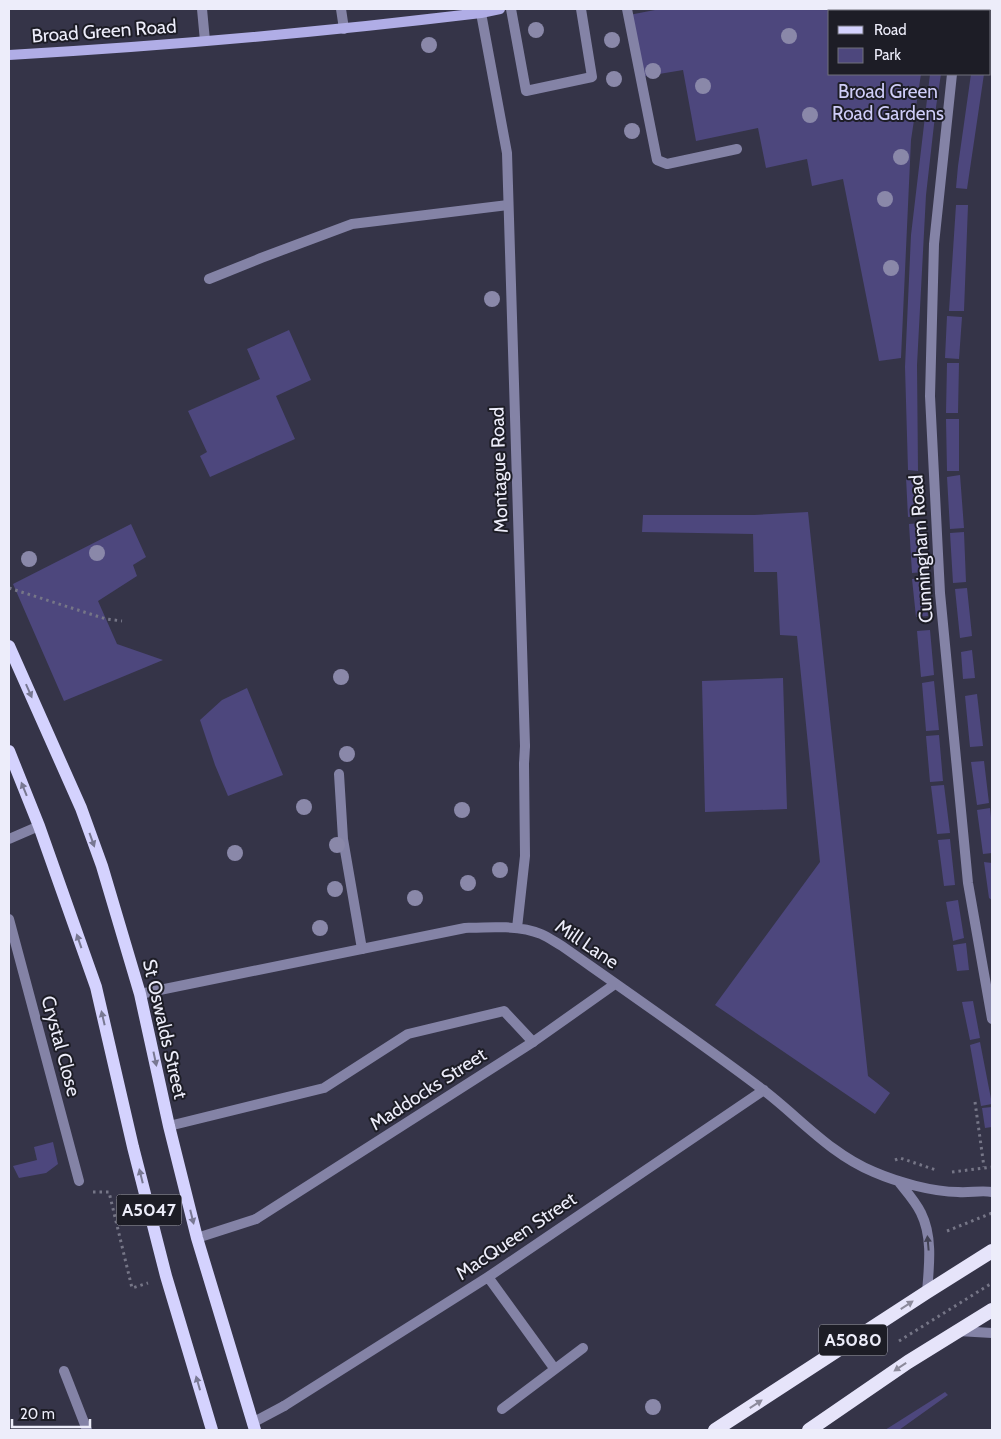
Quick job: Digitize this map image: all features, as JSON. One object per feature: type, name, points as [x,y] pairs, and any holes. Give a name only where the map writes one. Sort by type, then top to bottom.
[{"type":"highway","name":"A5080","points":[[715,1430],[992,1252]]},
{"type":"highway","name":"A5080","points":[[809,1430],[902,1366],[992,1310]]},
{"type":"main road","name":"Broad Green Road","points":[[9,55],[344,29],[500,9]]},
{"type":"main road","name":"St Oswalds Street","points":[[9,646],[81,808],[102,866],[140,994],[169,1126],[197,1238],[253,1427]]},
{"type":"main road","name":"A5047","points":[[10,757],[39,826],[96,987],[133,1147],[166,1276],[212,1430]]},
{"type":"street","points":[[202,9],[205,41]]},
{"type":"street","points":[[341,9],[344,29]]},
{"type":"street","points":[[511,9],[526,91],[592,77],[581,9]]},
{"type":"street","points":[[627,9],[658,160],[667,164],[736,149]]},
{"type":"street","name":"Montague Road","points":[[480,13],[507,153],[525,746],[525,856],[517,928]]},
{"type":"street","name":"Cunningham Road","points":[[952,75],[934,244],[930,396],[933,468],[940,593],[968,883],[992,1019]]},
{"type":"street","points":[[209,280],[261,258],[352,224],[508,204]]},
{"type":"street","points":[[339,774],[343,840],[362,949]]},
{"type":"street","points":[[9,839],[39,826]]},
{"type":"street","name":"Crystal Close","points":[[9,919],[79,1181]]},
{"type":"street","name":"Mill Lane","points":[[140,994],[465,928],[517,928],[540,933],[562,946],[764,1090],[844,1157],[872,1172],[898,1181],[938,1190],[992,1192]]},
{"type":"street","name":"Maddocks Street","points":[[197,1238],[256,1220],[533,1042],[615,984]]},
{"type":"street","points":[[169,1126],[324,1088],[408,1034],[504,1011],[533,1042]]},
{"type":"street","name":"MacQueen Street","points":[[253,1427],[488,1277],[764,1090]]},
{"type":"street","points":[[898,1181],[922,1214],[928,1235],[930,1261],[927,1292]]},
{"type":"street","points":[[488,1277],[554,1368]]},
{"type":"street","points":[[956,1331],[992,1333]]},
{"type":"street","points":[[502,1409],[583,1348]]},
{"type":"street","points":[[64,1372],[87,1430]]},
{"type":"path","points":[[9,588],[106,619],[122,621]]},
{"type":"path","points":[[975,1102],[984,1167]]},
{"type":"path","points":[[872,1172],[900,1158],[937,1170]]},
{"type":"path","points":[[946,1173],[992,1167]]},
{"type":"path","points":[[79,1181],[83,1191],[109,1192],[132,1288]]},
{"type":"path","points":[[947,1231],[992,1213]]},
{"type":"path","points":[[892,1346],[992,1283]]},
{"type":"green space","name":"Broad Green Road Gardens","points":[[660,9],[930,9],[828,10],[828,75],[921,75],[911,140],[901,358],[879,361],[843,179],[812,186],[807,159],[766,168],[758,128],[696,141],[683,70],[641,77],[629,15]]},
{"type":"green space","points":[[930,75],[941,75],[926,195],[917,365],[918,471],[908,470],[905,367],[911,235]]},
{"type":"green space","points":[[971,75],[984,75],[967,189],[956,188]]},
{"type":"green space","points":[[956,205],[968,205],[964,311],[949,311]]},
{"type":"green space","points":[[947,316],[962,317],[959,359],[945,358]]},
{"type":"green space","points":[[289,330],[311,380],[276,396],[295,439],[210,477],[200,456],[207,452],[188,411],[260,379],[247,349]]},
{"type":"green space","points":[[947,363],[959,363],[958,413],[946,413]]},
{"type":"green space","points":[[946,419],[959,419],[959,471],[947,471]]},
{"type":"green space","points":[[960,475],[964,528],[950,529],[947,477]]},
{"type":"green space","points":[[906,477],[917,477],[919,516],[908,517]]},
{"type":"green space","points":[[808,512],[868,1076],[890,1093],[875,1114],[715,1005],[820,862],[797,636],[780,635],[777,572],[754,572],[753,534],[642,532],[643,515],[754,515]]},
{"type":"green space","points":[[921,523],[924,572],[912,573],[909,524]]},
{"type":"green space","points":[[131,524],[146,557],[133,565],[137,576],[98,601],[117,644],[163,660],[64,701],[13,584]]},
{"type":"green space","points":[[964,532],[966,582],[953,583],[950,533]]},
{"type":"green space","points":[[924,578],[928,616],[916,617],[912,579]]},
{"type":"green space","points":[[967,588],[972,636],[960,638],[955,589]]},
{"type":"green space","points":[[930,630],[934,675],[921,677],[917,631]]},
{"type":"green space","points":[[972,650],[975,678],[963,679],[961,652]]},
{"type":"green space","points":[[783,678],[787,809],[705,812],[702,681]]},
{"type":"green space","points":[[934,681],[939,730],[926,731],[922,683]]},
{"type":"green space","points":[[247,688],[283,775],[228,796],[200,720],[222,700]]},
{"type":"green space","points":[[977,694],[983,746],[970,747],[965,696]]},
{"type":"green space","points":[[939,735],[943,781],[930,782],[926,736]]},
{"type":"green space","points":[[984,761],[989,803],[977,805],[971,762]]},
{"type":"green space","points":[[944,785],[950,833],[937,834],[931,786]]},
{"type":"green space","points":[[990,808],[992,853],[983,854],[977,810]]},
{"type":"green space","points":[[950,839],[955,885],[944,886],[938,840]]},
{"type":"green space","points":[[984,862],[992,863],[992,900],[989,898]]},
{"type":"green space","points":[[958,900],[964,938],[953,941],[946,902]]},
{"type":"green space","points":[[966,943],[969,970],[957,971],[953,945]]},
{"type":"green space","points":[[973,1001],[980,1038],[970,1040],[962,1002]]},
{"type":"green space","points":[[980,1042],[992,1104],[981,1106],[970,1045]]},
{"type":"green space","points":[[992,1107],[992,1127],[985,1128],[982,1108]]},
{"type":"green space","points":[[53,1142],[58,1164],[46,1173],[19,1178],[13,1166],[37,1160],[34,1147]]},
{"type":"green space","points":[[945,1392],[948,1395],[899,1430],[885,1430]]}]
